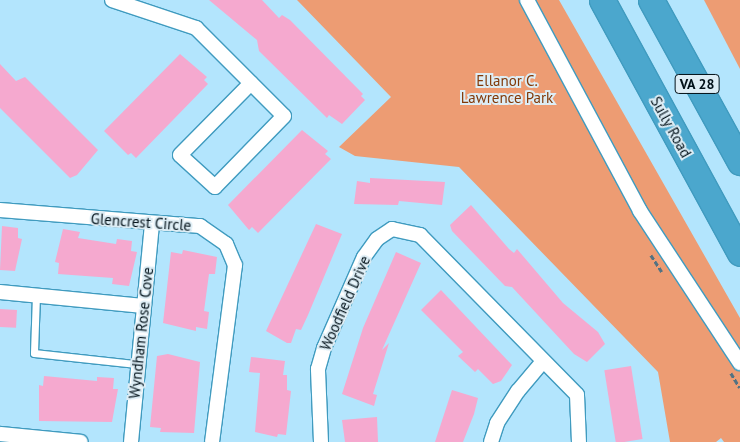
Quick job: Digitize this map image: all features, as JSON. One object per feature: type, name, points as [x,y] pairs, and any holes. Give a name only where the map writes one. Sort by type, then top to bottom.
[{"type":"highway","name":"Sully Road","points":[[602,0],[740,253]]},
{"type":"highway","name":"VA 28","points":[[651,0],[740,162]]},
{"type":"street","points":[[112,0],[196,28],[251,83],[284,116],[215,187],[180,156],[251,83]]},
{"type":"street","points":[[527,0],[640,210],[740,363]]},
{"type":"street","name":"Glencrest Circle","points":[[0,210],[152,225],[200,226],[226,244],[235,265],[212,442]]},
{"type":"street","name":"Wyndham Rose Cove","points":[[131,442],[136,364],[152,225]]},
{"type":"street","name":"Woodfield Drive","points":[[321,442],[318,369],[324,348],[364,257],[377,238],[392,229],[420,236],[458,270],[542,362],[577,395],[579,442]]},
{"type":"street","points":[[0,292],[143,306]]},
{"type":"street","points":[[491,442],[497,423],[518,391],[542,362]]},
{"type":"street","points":[[0,434],[81,442]]},
{"type":"lane","points":[[36,295],[34,352],[136,364]]},
{"type":"green space","name":"Ellanor C. Lawrence Park","points":[[297,0],[559,0],[740,318],[740,442],[724,442],[721,438],[716,442],[670,442],[658,372],[459,167],[355,156],[339,147],[391,97]]},
{"type":"green space","points":[[704,0],[740,0],[740,69]]},
{"type":"building","points":[[209,0],[262,0],[279,18],[282,15],[290,20],[363,94],[361,96],[365,100],[342,124],[329,115],[327,118],[259,51],[257,40]]},
{"type":"building","points":[[180,54],[207,77],[204,80],[208,84],[136,158],[131,153],[128,155],[104,131]]},
{"type":"building","points":[[0,64],[16,81],[25,77],[98,150],[77,175],[70,178],[0,108]]},
{"type":"building","points":[[302,130],[328,151],[325,154],[331,159],[258,233],[252,227],[249,230],[228,205]]},
{"type":"building","points":[[370,178],[445,182],[442,205],[399,201],[398,205],[354,204],[357,181],[370,183]]},
{"type":"building","points":[[471,205],[509,249],[514,253],[517,249],[563,303],[598,332],[605,344],[587,362],[574,354],[512,287],[505,286],[452,231],[450,225]]},
{"type":"building","points":[[316,224],[342,234],[301,330],[296,329],[291,343],[287,343],[266,331]]},
{"type":"building","points":[[2,226],[18,228],[18,238],[22,239],[15,271],[0,270]]},
{"type":"building","points":[[63,229],[80,232],[78,238],[116,244],[117,239],[132,241],[131,251],[137,252],[129,286],[112,284],[113,278],[58,274],[59,263],[55,262]]},
{"type":"building","points":[[183,250],[217,257],[215,274],[209,274],[204,311],[209,312],[207,329],[196,327],[196,331],[163,323],[171,252],[182,254]]},
{"type":"building","points":[[396,252],[421,263],[382,350],[389,343],[373,394],[377,395],[374,406],[342,394],[363,328]]},
{"type":"building","points":[[441,290],[512,365],[501,381],[493,384],[478,369],[475,372],[458,356],[463,352],[421,310]]},
{"type":"building","points":[[0,309],[17,310],[16,328],[0,327]]},
{"type":"building","points":[[168,354],[200,362],[194,433],[160,432],[161,428],[150,427],[157,356]]},
{"type":"building","points":[[251,357],[285,361],[283,375],[287,375],[287,390],[291,391],[286,435],[278,434],[277,437],[255,432],[260,373],[249,372]]},
{"type":"building","points":[[631,366],[643,439],[616,442],[604,370]]},
{"type":"building","points":[[44,376],[97,381],[97,377],[114,378],[113,389],[118,389],[112,422],[39,421],[39,385],[43,386]]},
{"type":"building","points":[[452,390],[478,398],[474,414],[463,442],[435,442]]},
{"type":"building","points":[[377,417],[378,442],[345,442],[342,420]]}]
